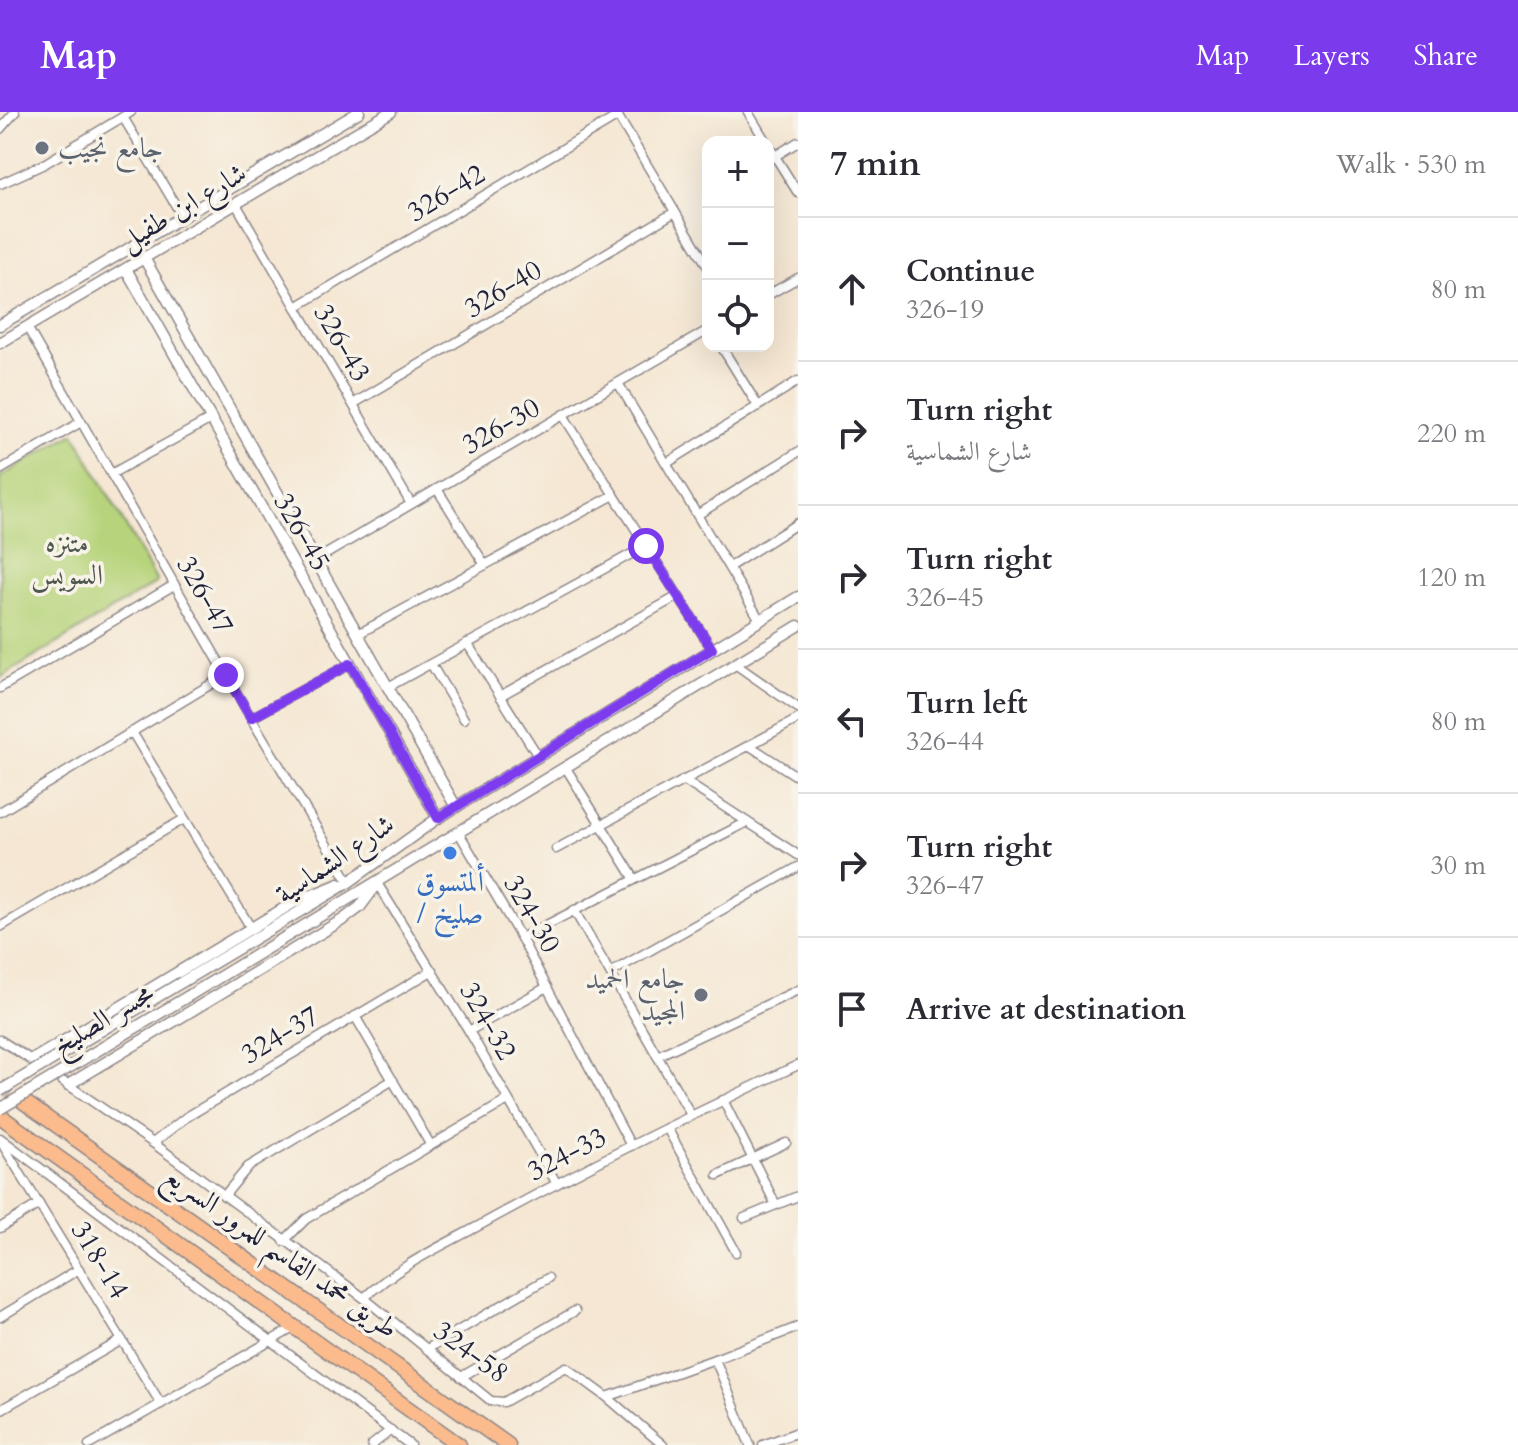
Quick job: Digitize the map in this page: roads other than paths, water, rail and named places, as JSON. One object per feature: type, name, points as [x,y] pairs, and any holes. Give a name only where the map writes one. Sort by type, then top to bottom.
[{"type":"highway","name":"طريق محمد القاسم للمرور السريع","points":[[24,1102],[508,1445]]},
{"type":"highway","name":"طريق محمد القاسم للمرور السريع","points":[[0,1116],[459,1445]]},
{"type":"street","points":[[0,129],[15,112]]},
{"type":"street","name":"شارع ابن طفيل","points":[[0,325],[359,112]]},
{"type":"street","name":"شارع ابن طفيل","points":[[0,343],[391,112]]},
{"type":"street","points":[[748,112],[763,136]]},
{"type":"street","points":[[0,184],[44,164],[127,114],[182,216]]},
{"type":"street","points":[[617,114],[702,257]]},
{"type":"street","name":"326-42","points":[[296,307],[617,114]]},
{"type":"street","points":[[798,142],[775,156],[798,193]]},
{"type":"street","name":"326-43","points":[[236,204],[411,504]]},
{"type":"street","name":"326-40","points":[[353,404],[675,212]]},
{"type":"street","name":"326-45","points":[[144,258],[456,807]]},
{"type":"street","name":"326-45","points":[[126,269],[438,818]]},
{"type":"street","points":[[135,284],[142,276],[153,274]]},
{"type":"street","points":[[774,292],[798,278]]},
{"type":"street","name":"326-47","points":[[27,327],[226,675],[349,882]]},
{"type":"street","name":"326-30","points":[[316,560],[702,334]]},
{"type":"street","points":[[725,352],[758,406]]},
{"type":"street","points":[[667,463],[798,381]]},
{"type":"street","points":[[618,383],[760,620]]},
{"type":"street","points":[[563,415],[712,649]]},
{"type":"street","points":[[111,474],[211,419]]},
{"type":"street","points":[[0,470],[81,422]]},
{"type":"street","points":[[697,515],[798,452]]},
{"type":"street","points":[[437,489],[485,565]]},
{"type":"street","points":[[358,634],[614,495]]},
{"type":"street","points":[[729,567],[798,523]]},
{"type":"street","points":[[388,687],[646,546]]},
{"type":"street","points":[[0,688],[174,585]]},
{"type":"street","points":[[500,696],[678,596]]},
{"type":"street","name":"شارع الشماسية","points":[[182,982],[349,882],[438,818],[798,597]]},
{"type":"street","name":"شارع الشماسية","points":[[190,995],[798,626]]},
{"type":"street","points":[[467,643],[538,756]]},
{"type":"street","points":[[251,718],[350,664]]},
{"type":"street","points":[[431,664],[464,719]]},
{"type":"street","points":[[735,664],[798,708]]},
{"type":"street","points":[[0,812],[226,675]]},
{"type":"street","points":[[556,849],[798,719]]},
{"type":"street","points":[[132,732],[251,928]]},
{"type":"street","points":[[750,746],[798,777]]},
{"type":"street","points":[[566,768],[634,878]]},
{"type":"street","points":[[683,780],[798,855]]},
{"type":"street","points":[[0,927],[184,819]]},
{"type":"street","points":[[521,938],[747,822]]},
{"type":"street","name":"324-30","points":[[459,833],[521,938],[631,1146]]},
{"type":"street","points":[[610,973],[798,867]]},
{"type":"street","points":[[0,1040],[34,1062],[306,896],[349,882]]},
{"type":"street","points":[[64,1082],[353,914],[367,900],[377,883]]},
{"type":"street","name":"324-32","points":[[377,883],[433,970],[557,1184]]},
{"type":"street","points":[[574,910],[691,1115]]},
{"type":"street","name":"324-37","points":[[153,1143],[185,1118],[433,970]]},
{"type":"street","name":"مجسر الصليخ","points":[[0,1091],[182,982]]},
{"type":"street","points":[[469,1031],[547,987]]},
{"type":"street","points":[[657,1056],[798,990]]},
{"type":"street","name":"مجسر الصليخ","points":[[0,1109],[190,995]]},
{"type":"street","points":[[355,1016],[430,1144]]},
{"type":"street","name":"324-33","points":[[364,1298],[386,1277],[557,1184],[691,1115],[798,1065]]},
{"type":"street","points":[[224,1196],[248,1167],[393,1080]]},
{"type":"street","name":"324-58","points":[[64,1082],[153,1143],[364,1298],[491,1401],[504,1402],[566,1367],[663,1445]]},
{"type":"street","points":[[284,1241],[306,1219],[508,1100]]},
{"type":"street","points":[[723,1100],[776,1205]]},
{"type":"street","points":[[667,1128],[736,1252]]},
{"type":"street","points":[[0,1139],[410,1445]]},
{"type":"street","name":"318-14","points":[[0,1139],[161,1404]]},
{"type":"street","points":[[718,1175],[786,1143]]},
{"type":"street","points":[[744,1218],[798,1196]]},
{"type":"street","points":[[0,1228],[39,1204]]},
{"type":"street","points":[[0,1317],[79,1269]]},
{"type":"street","points":[[427,1349],[548,1278]]},
{"type":"street","points":[[461,1377],[575,1311]]},
{"type":"street","points":[[89,1445],[295,1327]]},
{"type":"street","points":[[607,1397],[798,1327]]},
{"type":"street","points":[[0,1410],[122,1340]]},
{"type":"street","points":[[715,1359],[750,1445]]},
{"type":"street","points":[[372,1445],[391,1430]]},
{"type":"street","points":[[763,1445],[798,1432]]},
{"type":"tunnel","points":[[0,1085],[24,1102]]},
{"type":"place","name":"جامع نجيب","points":[[42,148]]},
{"type":"place","name":"ألمتسوق / صليخ","points":[[450,853]]},
{"type":"place","name":"جامع الحميد المجيد","points":[[701,995]]},
{"type":"park label","name":"متنزه السويس","points":[[67,559]]}]
